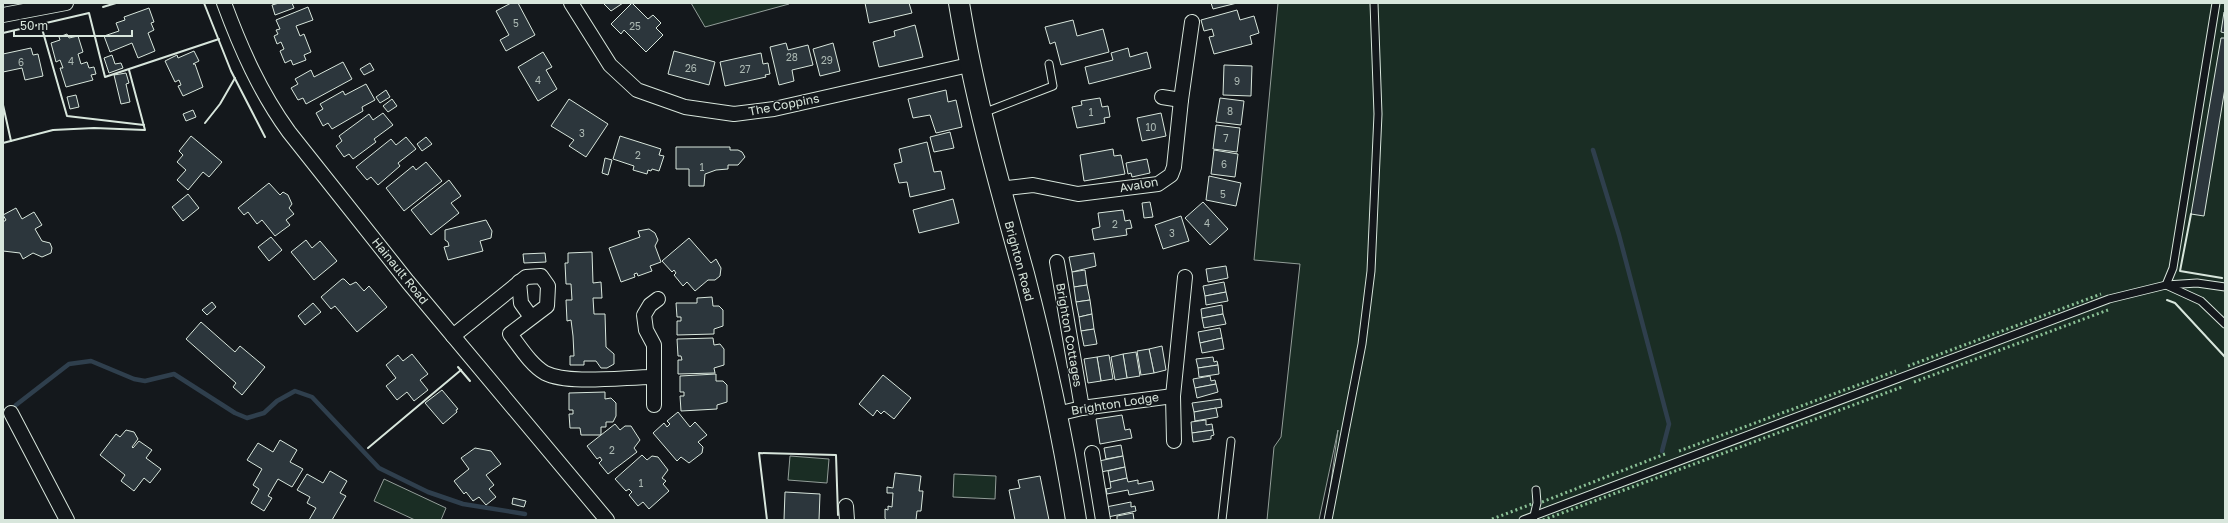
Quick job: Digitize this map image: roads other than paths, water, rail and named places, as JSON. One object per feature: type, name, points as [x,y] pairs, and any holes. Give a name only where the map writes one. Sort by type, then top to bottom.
[{"type":"street","points":[[3,15],[66,3]]},
{"type":"street","name":"Hainault Road","points":[[224,3],[249,66],[271,107],[373,238],[607,520]]},
{"type":"street","name":"The Coppins","points":[[571,3],[610,65],[637,90],[685,107],[734,114],[774,109],[969,65]]},
{"type":"street","name":"Brighton Road","points":[[959,3],[969,65],[999,189],[1024,275],[1057,414],[1076,520]]},
{"type":"street","name":"Avalon","points":[[999,189],[1033,185],[1078,194],[1162,182],[1171,175],[1174,167],[1181,100],[1192,22]]},
{"type":"street","points":[[1162,97],[1181,100]]},
{"type":"street","name":"Brighton Cottages","points":[[1057,262],[1082,408]]},
{"type":"street","points":[[453,336],[526,277],[541,276],[548,286],[547,306],[510,334],[528,358],[545,372],[564,379],[653,377]]},
{"type":"street","name":"Brighton Lodge","points":[[1174,441],[1173,396],[1176,292],[1185,277]]},
{"type":"street","points":[[519,282],[521,303],[532,318]]},
{"type":"street","points":[[654,405],[654,345],[646,330],[644,315],[650,305],[658,299]]},
{"type":"street","name":"Brighton Lodge","points":[[1057,414],[1082,408],[1173,396]]},
{"type":"street","points":[[11,413],[67,520]]},
{"type":"street","points":[[1092,453],[1103,520]]},
{"type":"street","points":[[846,506],[846,520]]},
{"type":"lane","points":[[1328,520],[1362,344],[1371,271],[1378,114],[1374,3]]},
{"type":"lane","points":[[2166,285],[2173,268],[2216,3]]},
{"type":"lane","points":[[981,114],[1053,86],[1049,64]]},
{"type":"lane","points":[[1523,520],[1533,518],[2110,299],[2166,285],[2197,283],[2225,287]]},
{"type":"lane","points":[[2166,285],[2202,301],[2225,324]]},
{"type":"lane","points":[[1222,520],[1231,441]]},
{"type":"lane","points":[[1533,518],[1537,502],[1536,490]]},
{"type":"waterway","points":[[1593,150],[1619,235],[1669,424],[1662,451]]},
{"type":"waterway","points":[[16,405],[69,364],[91,361],[134,379],[145,381],[174,374],[235,413],[247,418],[264,413],[277,401],[295,391],[312,397],[379,468],[428,492],[463,504],[525,514]]}]
